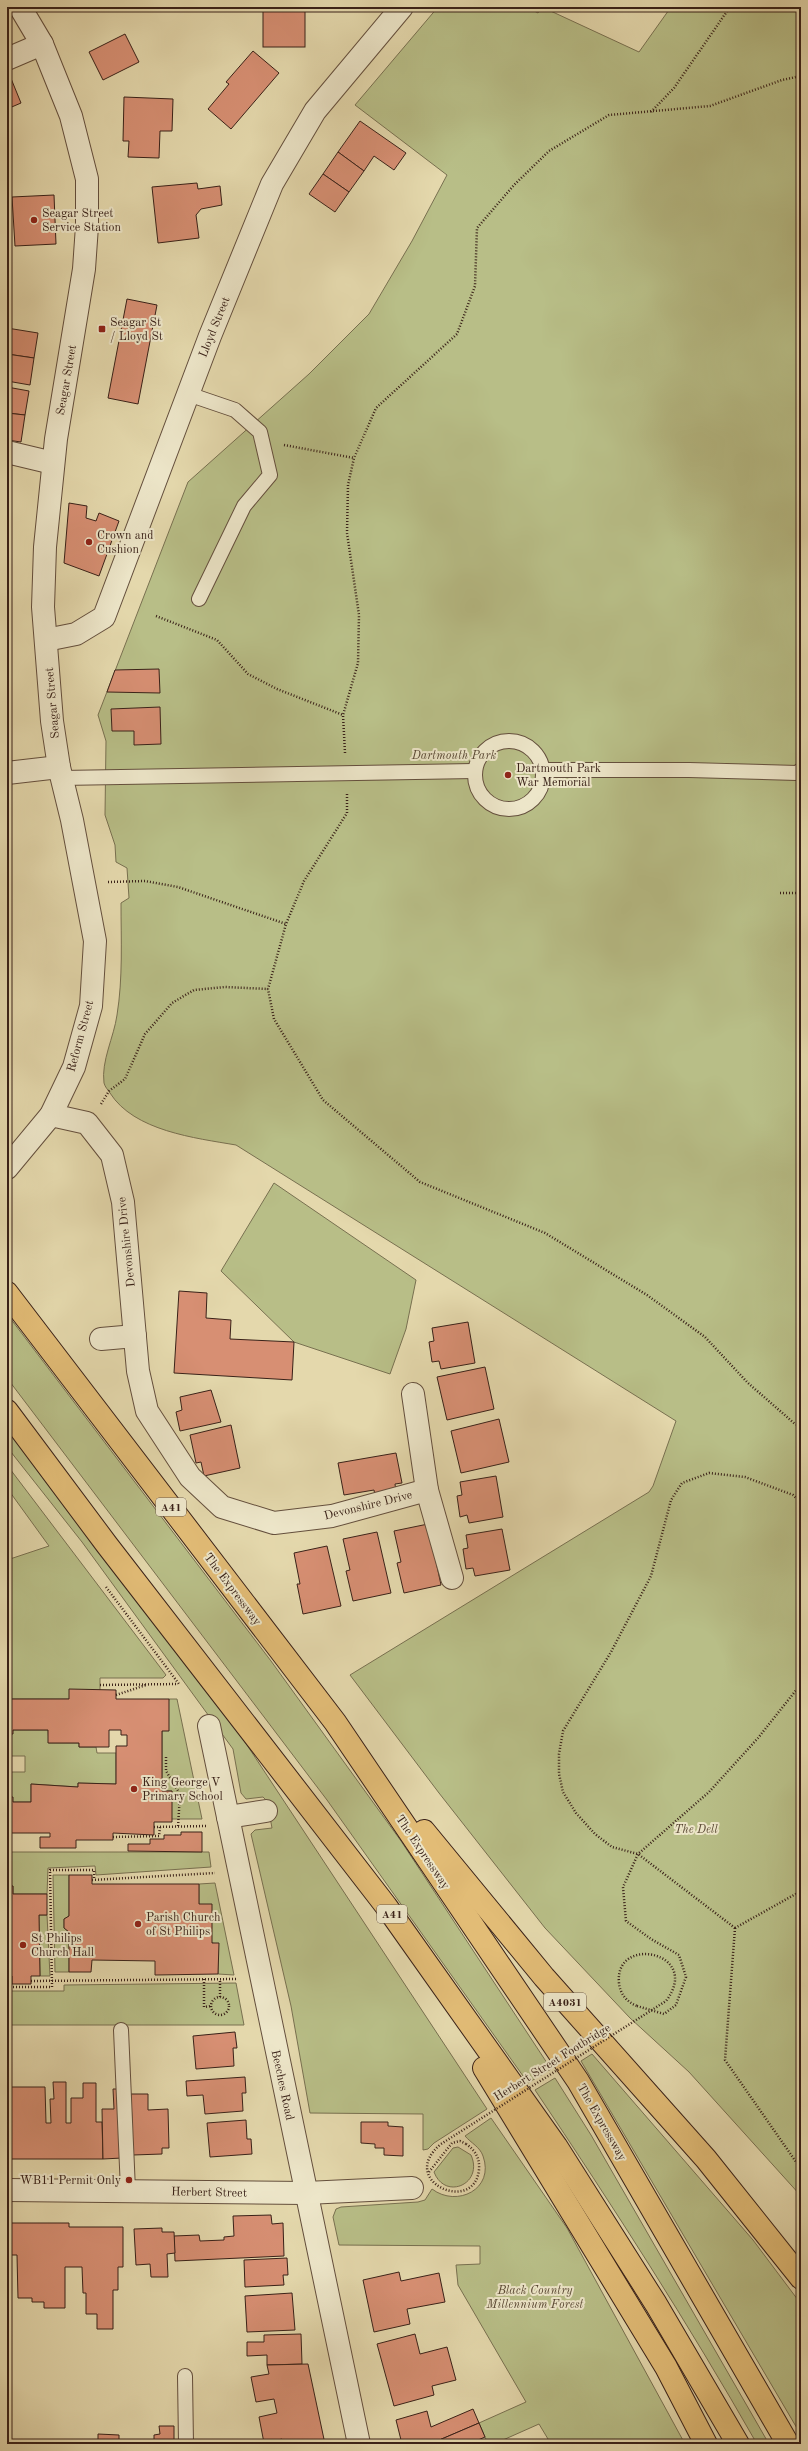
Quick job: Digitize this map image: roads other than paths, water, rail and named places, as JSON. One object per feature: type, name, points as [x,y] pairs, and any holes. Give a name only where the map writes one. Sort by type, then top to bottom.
[{"type":"highway","name":"The Expressway","points":[[7,1293],[335,1722],[578,2081],[788,2444]]},
{"type":"highway","name":"A41","points":[[7,1411],[107,1545],[386,1906],[556,2146],[656,2304],[738,2444]]},
{"type":"highway","name":"A4031","points":[[335,1722],[544,1977],[706,2159],[801,2278]]},
{"type":"highway","points":[[386,1906],[666,2367],[706,2444]]},
{"type":"street","name":"Seagar Street","points":[[20,7],[42,44],[71,116],[81,149],[86,179],[87,198],[84,269],[53,463],[44,554],[43,607],[52,721],[60,772]]},
{"type":"street","name":"Lloyd Street","points":[[46,640],[76,634],[104,617],[188,394],[272,184],[314,111],[402,7]]},
{"type":"street","points":[[7,59],[42,44]]},
{"type":"street","points":[[7,452],[53,463]]},
{"type":"street","points":[[7,773],[60,772]]},
{"type":"street","name":"Reform Street","points":[[7,1168],[51,1115],[74,1067],[91,1006],[95,941],[60,772]]},
{"type":"street","name":"Devonshire Drive","points":[[51,1115],[87,1124],[112,1155],[123,1202],[138,1371],[147,1411],[190,1477],[222,1507],[274,1523],[332,1516],[427,1490]]},
{"type":"street","points":[[101,1339],[135,1336]]},
{"type":"street","name":"Devonshire Drive","points":[[413,1394],[427,1490],[452,1578]]},
{"type":"street","name":"Beeches Road","points":[[209,1726],[359,2444]]},
{"type":"street","points":[[228,1817],[266,1811]]},
{"type":"street","name":"Herbert Street","points":[[7,2190],[128,2190],[306,2193],[412,2188]]},
{"type":"lane","points":[[188,394],[235,410],[260,432],[270,475],[244,506],[199,599]]},
{"type":"lane","points":[[499,741],[519,741],[536,752],[544,770],[540,794],[521,808],[498,808],[479,794],[474,771],[482,752],[499,741]]},
{"type":"lane","points":[[544,770],[689,770],[797,773],[801,770]]},
{"type":"lane","points":[[60,772],[474,771]]},
{"type":"lane","points":[[121,2030],[128,2190]]},
{"type":"lane","points":[[185,2376],[186,2444]]},
{"type":"place","name":"Seagar Street Service Station","points":[[34,220]]},
{"type":"place","name":"Seagar St / Lloyd St","points":[[102,329]]},
{"type":"place","name":"Crown and Cushion","points":[[89,542]]},
{"type":"place","name":"Dartmouth Park War Memorial","points":[[508,775]]},
{"type":"place","name":"King George V Primary School","points":[[134,1789]]},
{"type":"place","name":"Parish Church of St Philips","points":[[138,1924]]},
{"type":"place","name":"St Philips Church Hall","points":[[23,1945]]},
{"type":"place","name":"WB11 Permit Only","points":[[129,2180]]},
{"type":"park label","name":"Dartmouth Park","points":[[454,755]]},
{"type":"park label","name":"The Dell","points":[[696,1829]]},
{"type":"park label","name":"Black Country Millennium Forest","points":[[535,2297]]}]
